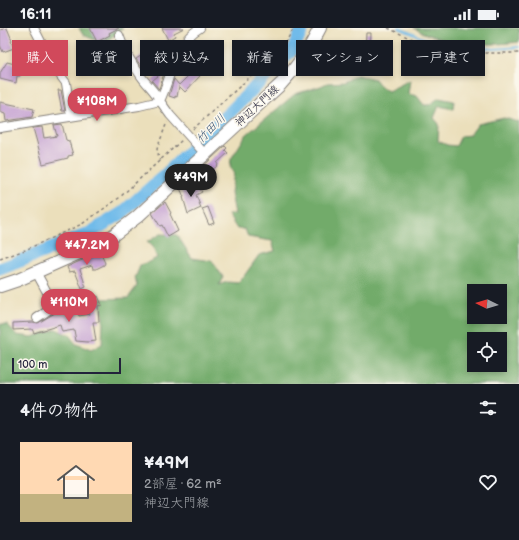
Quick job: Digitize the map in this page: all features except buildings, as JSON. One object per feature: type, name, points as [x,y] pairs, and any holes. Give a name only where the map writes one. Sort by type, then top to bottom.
[{"type":"main road","name":"神辺大門線","points":[[0,286],[97,245],[112,236],[137,217],[203,152],[295,69],[309,49],[320,28]]},
{"type":"street","points":[[34,28],[54,67],[66,83],[72,116]]},
{"type":"street","points":[[160,101],[166,89],[174,60],[192,33],[200,28]]},
{"type":"street","points":[[119,35],[122,46],[141,77],[157,94],[160,101],[187,136],[203,152]]},
{"type":"street","points":[[0,128],[139,106],[160,101]]},
{"type":"street","points":[[36,272],[54,305],[58,308],[74,306]]},
{"type":"street","points":[[37,318],[54,305]]},
{"type":"path","points":[[0,259],[25,250],[82,224],[119,198],[160,162],[284,45],[294,28]]},
{"type":"path","points":[[388,28],[422,44],[440,50],[482,53],[519,53]]},
{"type":"path","points":[[160,162],[157,149],[170,115]]},
{"type":"green space","points":[[79,28],[123,28],[108,40],[95,40],[83,35]]},
{"type":"green space","points":[[414,28],[519,28],[519,42],[485,44],[485,40],[443,40],[423,33]]},
{"type":"green space","points":[[355,76],[362,76],[375,79],[381,87],[388,91],[410,80],[408,94],[417,96],[424,105],[429,105],[439,98],[454,101],[453,109],[439,106],[434,118],[439,124],[438,141],[447,145],[456,146],[461,136],[470,135],[478,124],[504,118],[519,122],[519,384],[0,384],[0,324],[7,324],[17,335],[32,337],[56,329],[69,335],[76,344],[91,350],[102,344],[103,319],[100,299],[128,298],[137,286],[135,278],[140,266],[157,258],[153,248],[147,242],[160,234],[177,235],[192,258],[212,261],[223,277],[219,285],[227,282],[239,283],[259,255],[275,251],[272,241],[248,237],[245,229],[237,229],[228,215],[235,214],[231,193],[234,172],[230,167],[231,159],[246,135],[295,94],[327,83],[344,82]]},
{"type":"waterway","name":"竹田川","points":[[0,269],[88,234],[122,213],[166,174],[294,48],[303,28]]},
{"type":"waterway","points":[[399,28],[435,43],[494,49],[519,47]]}]
